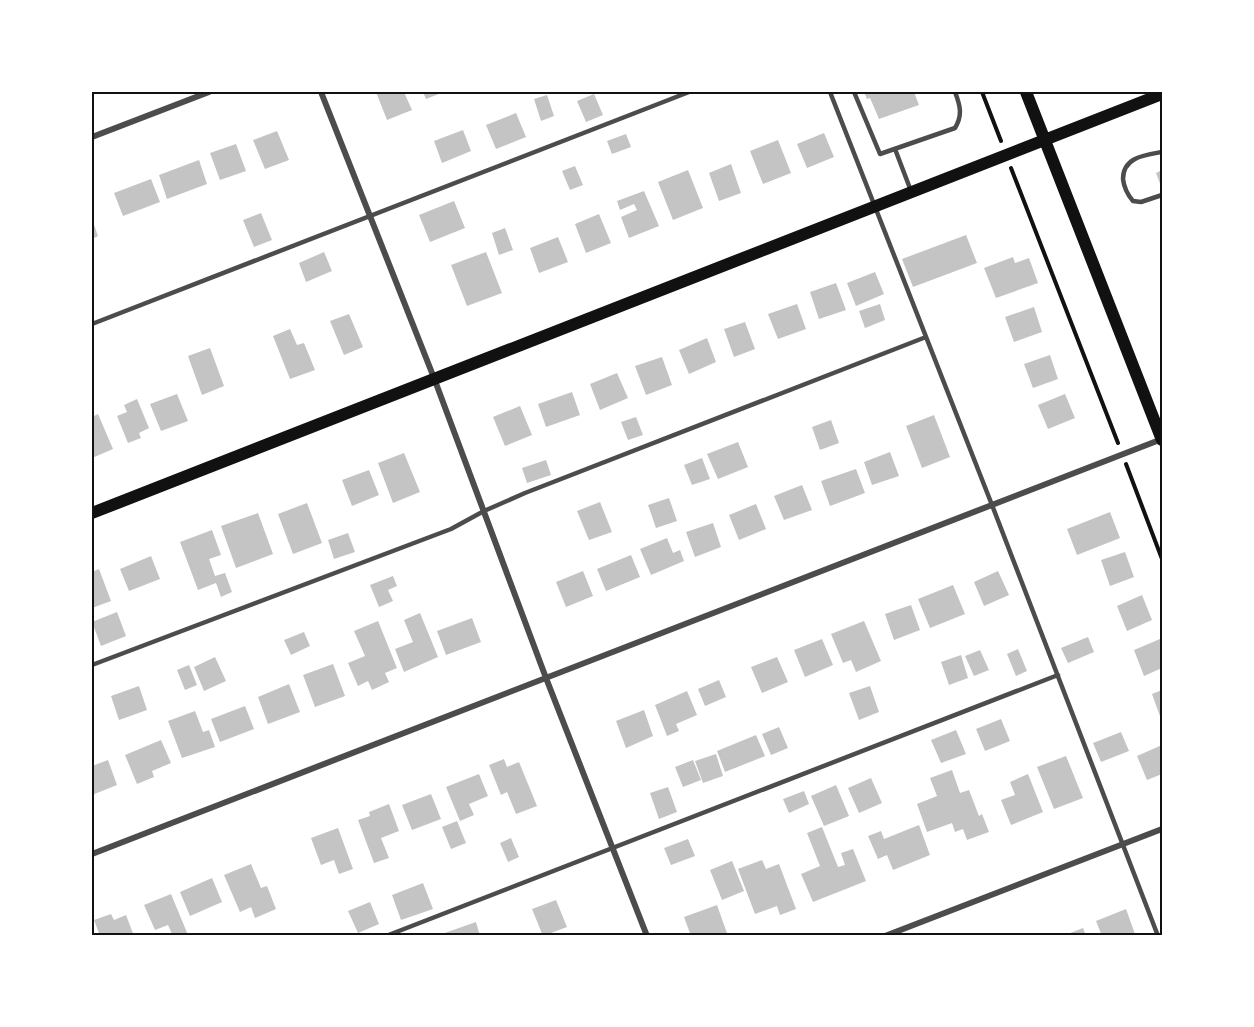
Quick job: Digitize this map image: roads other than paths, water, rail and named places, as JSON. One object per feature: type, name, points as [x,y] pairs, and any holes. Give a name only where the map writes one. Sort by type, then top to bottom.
[{"type":"main road","points":[[1026,92],[1162,439]]},
{"type":"main road","points":[[92,513],[1162,94]]},
{"type":"street","points":[[92,137],[209,92]]},
{"type":"street","points":[[321,92],[434,378],[546,678],[646,936]]},
{"type":"street","points":[[92,854],[1162,439]]},
{"type":"street","points":[[885,936],[1162,829]]},
{"type":"lane","points":[[92,324],[369,214],[689,92]]},
{"type":"lane","points":[[830,92],[1158,936]]},
{"type":"lane","points":[[854,92],[880,154],[955,128],[959,121],[961,108],[955,92]]},
{"type":"lane","points":[[895,149],[911,192]]},
{"type":"lane","points":[[1162,152],[1134,159],[1126,165],[1123,173],[1124,186],[1133,201],[1141,202],[1162,195]]},
{"type":"lane","points":[[92,665],[451,529],[525,493],[926,337]]},
{"type":"lane","points":[[386,936],[1058,675]]}]
